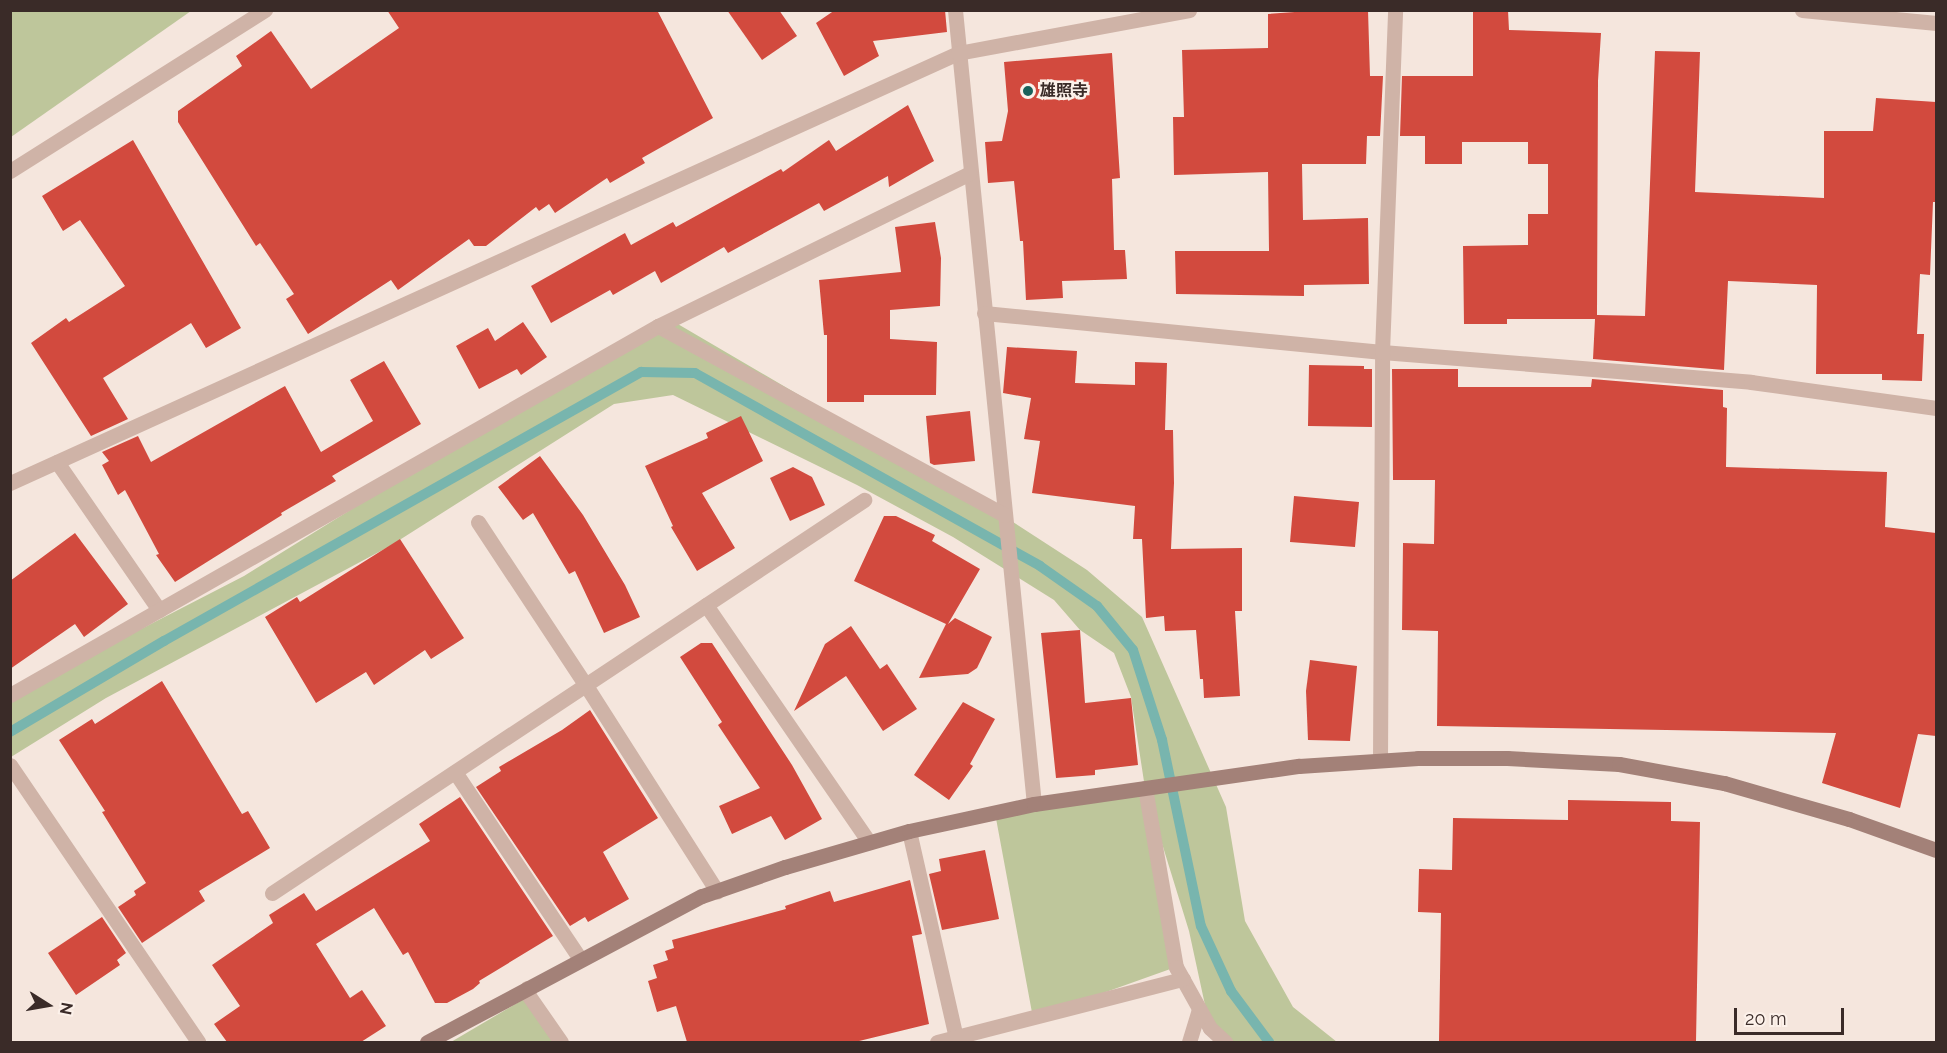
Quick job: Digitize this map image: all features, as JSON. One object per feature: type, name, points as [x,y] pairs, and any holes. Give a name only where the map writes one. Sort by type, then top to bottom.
[{"type":"street","points":[[10,171],[266,10]]},
{"type":"street","points":[[955,10],[1034,804]]},
{"type":"street","points":[[10,483],[958,52],[1189,10]]},
{"type":"street","points":[[1380,760],[1382,352],[1395,10]]},
{"type":"street","points":[[1802,10],[1936,23]]},
{"type":"street","points":[[10,695],[658,326],[970,173]]},
{"type":"street","points":[[984,312],[1382,352],[1751,382],[1936,408]]},
{"type":"street","points":[[658,326],[1005,515]]},
{"type":"street","points":[[57,462],[159,610]]},
{"type":"street","points":[[272,893],[864,500]]},
{"type":"street","points":[[478,522],[717,891]]},
{"type":"street","points":[[706,605],[868,842]]},
{"type":"street","points":[[427,1042],[580,959],[717,891],[785,867],[909,831],[1034,804],[1299,766],[1380,760],[1507,758],[1619,765],[1724,783],[1849,819],[1936,850]]},
{"type":"street","points":[[10,765],[198,1042]]},
{"type":"street","points":[[455,772],[580,959]]},
{"type":"street","points":[[1145,788],[1176,967],[1210,1028],[1225,1042]]},
{"type":"street","points":[[909,831],[957,1040]]},
{"type":"street","points":[[937,1042],[957,1040],[1183,979]]},
{"type":"street","points":[[527,988],[529,996],[561,1042]]},
{"type":"street","points":[[1189,1042],[1199,1010]]},
{"type":"green space","points":[[11,10],[191,10],[191,11],[11,137]]},
{"type":"green space","points":[[671,320],[990,507],[1087,570],[1142,617],[1226,807],[1245,921],[1293,1007],[1337,1042],[1225,1042],[1210,1028],[1189,931],[1147,795],[1176,967],[1033,1018],[995,813],[1145,788],[1131,697],[1114,653],[1080,630],[1054,600],[953,537],[857,485],[673,395],[614,404],[390,546],[106,698],[11,757],[11,696],[244,576],[508,412]]},
{"type":"green space","points":[[529,996],[560,1042],[451,1042]]},
{"type":"building","points":[[387,10],[657,10],[713,118],[642,158],[645,163],[610,183],[607,178],[555,213],[549,204],[539,211],[536,207],[486,246],[474,246],[469,239],[398,290],[391,280],[308,334],[286,299],[294,294],[260,243],[256,246],[178,122],[178,111],[242,66],[236,56],[271,31],[311,89],[399,28]]},
{"type":"building","points":[[727,10],[779,10],[797,36],[762,60]]},
{"type":"building","points":[[835,10],[945,10],[947,32],[873,41],[879,56],[844,76],[816,23]]},
{"type":"building","points":[[1368,10],[1370,76],[1383,76],[1380,136],[1367,136],[1366,164],[1302,164],[1303,220],[1368,218],[1369,284],[1304,285],[1304,296],[1176,294],[1175,251],[1269,251],[1268,172],[1174,175],[1173,117],[1184,117],[1182,50],[1268,48],[1268,14]]},
{"type":"building","points":[[1473,10],[1508,10],[1509,30],[1601,33],[1598,81],[1597,315],[1645,316],[1655,51],[1700,52],[1695,192],[1824,198],[1824,131],[1873,131],[1876,98],[1936,102],[1936,202],[1933,202],[1930,275],[1920,274],[1917,334],[1924,334],[1922,381],[1882,380],[1882,374],[1816,374],[1817,285],[1728,281],[1724,370],[1593,359],[1595,319],[1507,319],[1507,324],[1464,324],[1463,246],[1528,245],[1528,214],[1548,214],[1548,164],[1528,164],[1528,142],[1462,142],[1462,164],[1425,164],[1425,136],[1400,136],[1402,76],[1473,76]]},
{"type":"building","points":[[1112,53],[1120,178],[1112,179],[1114,250],[1125,250],[1127,279],[1062,281],[1063,298],[1026,300],[1023,241],[1020,241],[1014,181],[988,183],[985,142],[1002,141],[1008,111],[1004,62]]},
{"type":"building","points":[[908,105],[934,161],[889,187],[888,176],[824,211],[819,203],[728,253],[724,247],[661,283],[655,271],[613,295],[610,290],[551,323],[531,286],[625,233],[631,245],[673,222],[676,227],[781,169],[783,172],[829,140],[836,151]]},
{"type":"building","points":[[133,140],[241,328],[206,348],[191,323],[103,378],[128,419],[91,436],[31,343],[66,318],[69,322],[125,286],[80,220],[63,231],[42,196]]},
{"type":"building","points":[[935,222],[941,258],[940,306],[890,310],[890,339],[937,342],[936,395],[864,395],[864,402],[827,402],[827,335],[824,335],[819,280],[901,272],[895,227]]},
{"type":"building","points":[[523,322],[547,357],[521,375],[517,369],[479,389],[456,346],[488,328],[495,341]]},
{"type":"building","points":[[1007,347],[1077,351],[1075,383],[1135,385],[1135,362],[1167,363],[1165,430],[1173,430],[1174,483],[1171,549],[1242,548],[1242,611],[1235,611],[1240,696],[1204,698],[1196,630],[1165,631],[1164,616],[1146,618],[1142,539],[1133,539],[1135,506],[1032,493],[1040,441],[1024,439],[1031,398],[1003,393]]},
{"type":"building","points":[[384,361],[421,424],[332,476],[336,481],[281,513],[282,515],[175,582],[156,555],[159,554],[125,490],[118,495],[102,465],[109,461],[102,452],[138,436],[151,462],[285,386],[321,452],[373,421],[350,380]]},
{"type":"building","points":[[1309,365],[1364,366],[1364,369],[1372,369],[1372,427],[1308,426]]},
{"type":"building","points":[[1392,369],[1458,369],[1458,387],[1591,387],[1592,379],[1723,390],[1723,407],[1727,408],[1726,467],[1887,472],[1885,527],[1936,533],[1936,736],[1918,734],[1900,808],[1822,783],[1836,733],[1437,726],[1438,631],[1402,630],[1403,543],[1434,544],[1435,480],[1393,480]]},
{"type":"building","points":[[970,411],[975,461],[934,465],[930,463],[926,416]]},
{"type":"building","points":[[741,416],[763,461],[702,493],[735,548],[697,571],[671,527],[673,526],[645,466],[708,438],[706,433]]},
{"type":"building","points":[[540,456],[583,515],[625,585],[640,617],[604,633],[575,571],[569,574],[533,513],[523,520],[498,487]]},
{"type":"building","points":[[793,467],[812,477],[825,505],[790,521],[770,478]]},
{"type":"building","points":[[1294,496],[1359,502],[1355,547],[1290,542]]},
{"type":"building","points":[[884,516],[896,516],[935,535],[932,541],[980,569],[948,624],[955,618],[992,637],[977,668],[968,674],[919,678],[946,624],[854,581]]},
{"type":"building","points":[[75,533],[128,604],[84,637],[75,624],[10,669],[10,581]]},
{"type":"building","points":[[400,539],[464,638],[431,659],[425,650],[374,685],[366,672],[316,703],[265,617],[297,597],[300,602]]},
{"type":"building","points":[[851,626],[880,669],[887,664],[917,709],[883,731],[846,676],[794,711],[825,644]]},
{"type":"building","points":[[1080,630],[1085,703],[1131,698],[1138,765],[1095,770],[1095,775],[1056,778],[1041,633]]},
{"type":"building","points":[[701,643],[712,643],[792,765],[822,819],[785,840],[771,816],[732,834],[719,806],[760,788],[718,725],[722,722],[680,657]]},
{"type":"building","points":[[1310,660],[1357,666],[1350,741],[1308,740],[1306,691]]},
{"type":"building","points":[[162,681],[242,814],[248,811],[270,848],[199,891],[205,901],[142,943],[118,907],[136,895],[134,891],[146,883],[102,812],[105,811],[59,740],[92,719],[95,724]]},
{"type":"building","points":[[963,702],[995,719],[970,764],[973,766],[949,800],[914,775]]},
{"type":"building","points":[[590,710],[658,818],[603,852],[629,899],[588,922],[585,917],[570,926],[476,787],[501,771],[499,767],[562,730]]},
{"type":"building","points":[[460,797],[553,936],[479,981],[480,983],[473,989],[447,1003],[435,1003],[408,952],[403,955],[374,908],[316,944],[350,998],[362,990],[386,1026],[361,1042],[227,1042],[214,1024],[240,1006],[212,965],[273,923],[269,915],[304,893],[316,911],[430,841],[419,824]]},
{"type":"building","points":[[1568,800],[1671,802],[1671,821],[1700,822],[1696,1042],[1439,1042],[1441,913],[1418,912],[1419,869],[1452,870],[1453,818],[1568,820]]},
{"type":"building","points":[[985,850],[999,919],[942,930],[929,874],[941,871],[939,859]]},
{"type":"building","points":[[910,880],[922,934],[912,936],[929,1024],[855,1042],[687,1042],[676,1006],[657,1012],[648,981],[657,978],[653,965],[668,960],[665,951],[674,948],[672,940],[786,909],[785,906],[830,891],[834,902]]},
{"type":"building","points":[[102,917],[126,953],[117,960],[120,965],[76,995],[48,953]]},
{"type":"waterway","points":[[10,732],[164,641],[641,372],[695,373],[1040,566],[1097,606],[1133,650],[1162,740],[1201,926],[1231,991],[1269,1042]]},
{"type":"place","name":"雄照寺","points":[[1028,91]]}]
